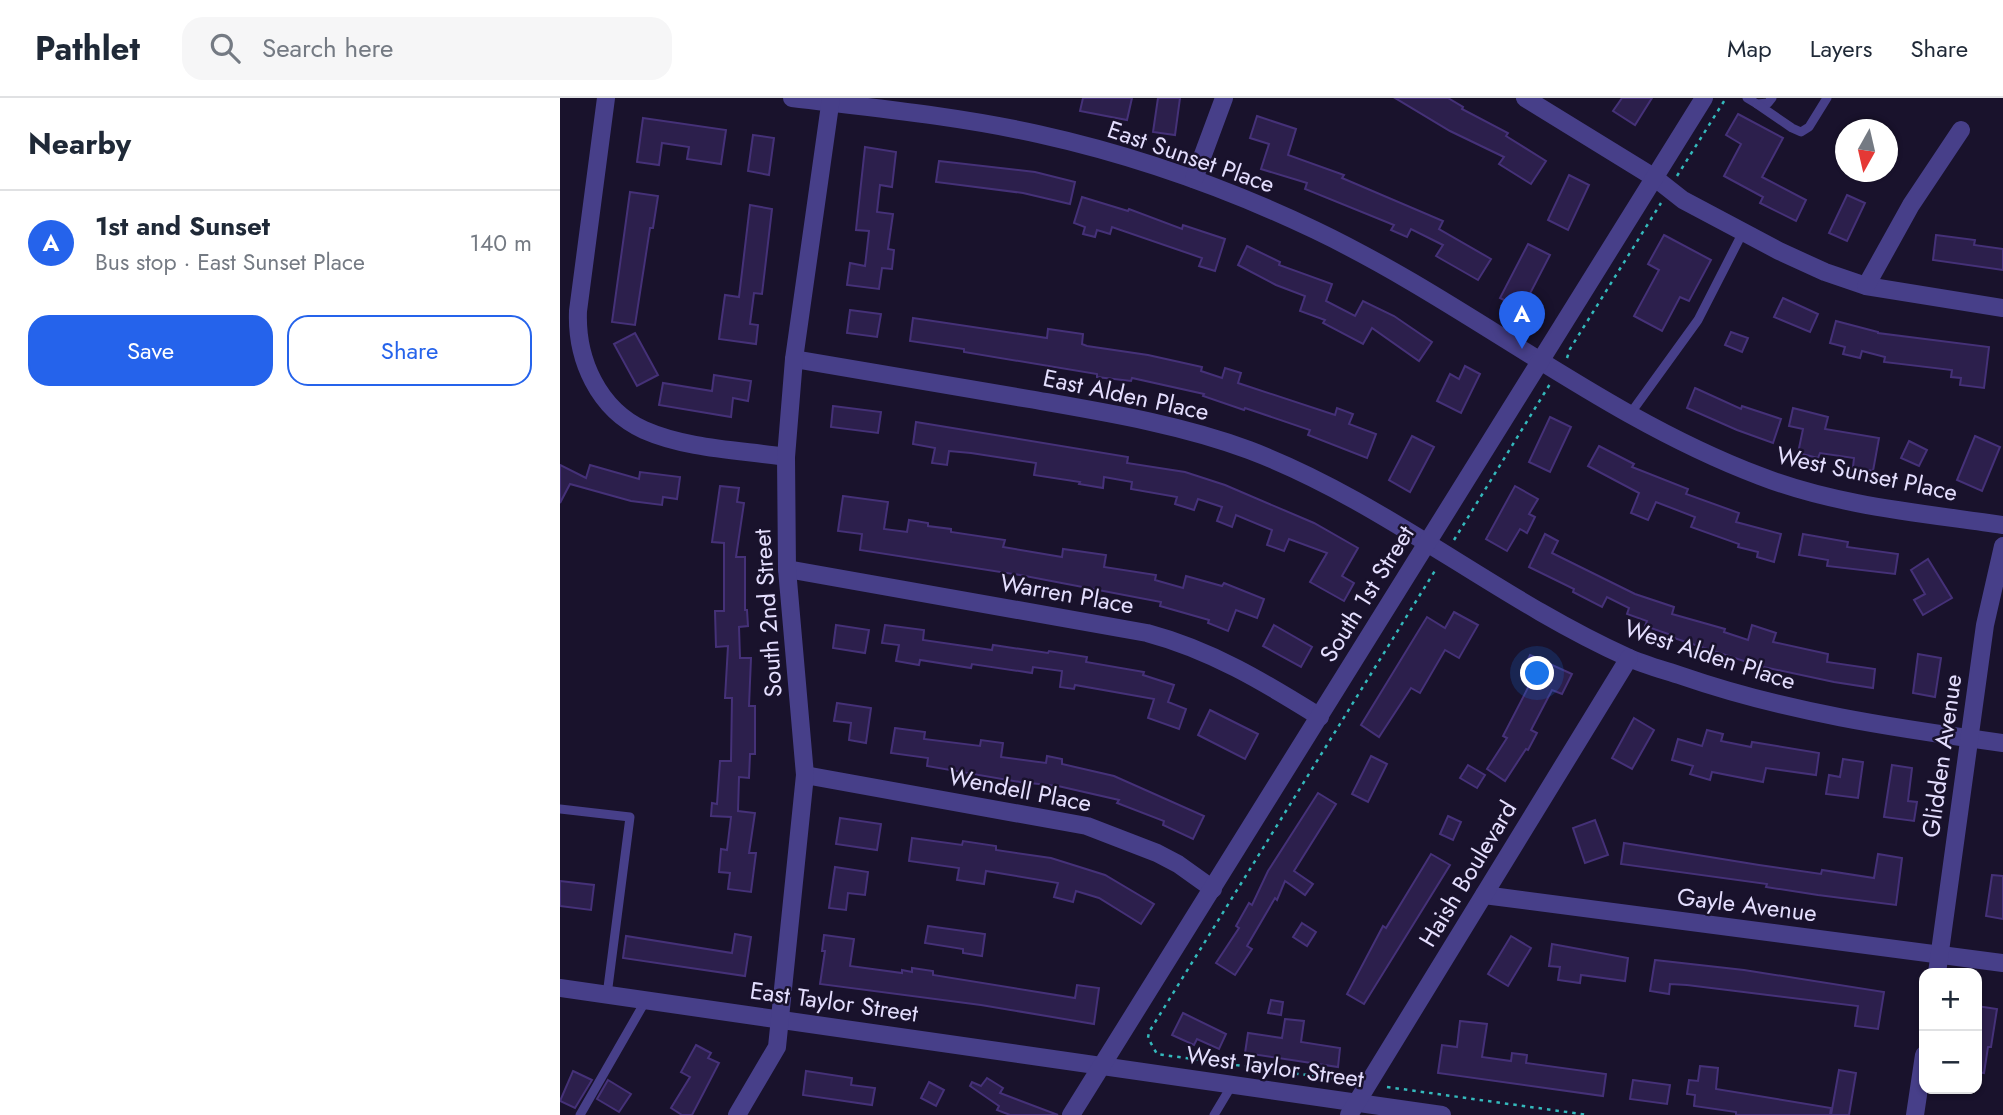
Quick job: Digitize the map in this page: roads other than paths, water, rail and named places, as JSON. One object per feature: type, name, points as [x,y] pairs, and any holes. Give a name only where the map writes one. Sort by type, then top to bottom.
[{"type":"street","points":[[606,98],[578,311],[579,343],[593,382],[608,403],[641,428],[660,436],[786,457]]},
{"type":"street","name":"East Sunset Place","points":[[792,98],[831,100],[1035,134],[1194,179],[1315,230],[1377,262],[1540,360]]},
{"type":"street","points":[[1194,179],[1224,98]]},
{"type":"street","points":[[1525,98],[1684,200],[1802,261],[1866,286],[2003,308]]},
{"type":"street","name":"South 1st Street","points":[[1071,1115],[1540,360],[1662,184],[1704,98]]},
{"type":"street","name":"South 2nd Street","points":[[737,1115],[777,1047],[805,775],[787,569],[786,457],[794,359],[831,100]]},
{"type":"street","points":[[1866,286],[1911,205],[1961,130]]},
{"type":"street","name":"East Alden Place","points":[[794,359],[1096,411],[1199,434],[1291,467],[1427,542]]},
{"type":"street","name":"West Sunset Place","points":[[1540,360],[1663,433],[1760,476],[1802,490],[1848,500],[2003,525]]},
{"type":"street","name":"West Alden Place","points":[[1427,542],[1539,612],[1629,659],[1753,699],[1801,711],[2003,743]]},
{"type":"street","name":"Glidden Avenue","points":[[1938,968],[1985,625],[2003,546]]},
{"type":"street","name":"Warren Place","points":[[787,569],[1147,632],[1228,662],[1320,717]]},
{"type":"street","name":"Haish Boulevard","points":[[1353,1109],[1629,659]]},
{"type":"street","name":"Wendell Place","points":[[805,775],[1087,826],[1157,853],[1178,864],[1213,890]]},
{"type":"street","name":"Gayle Avenue","points":[[1485,895],[2003,964]]},
{"type":"street","name":"East Taylor Street","points":[[560,988],[1101,1067]]},
{"type":"street","name":"West Taylor Street","points":[[1101,1067],[1232,1085],[1353,1109],[1442,1115]]},
{"type":"street","points":[[1915,1115],[1919,1088]]},
{"type":"lane","points":[[1747,98],[1801,132],[1809,127],[1827,98]]},
{"type":"lane","points":[[1757,104],[1768,103],[1772,98]]},
{"type":"lane","points":[[1630,414],[1698,320],[1743,232]]},
{"type":"lane","points":[[560,809],[630,817],[607,995]]},
{"type":"lane","points":[[580,1115],[646,1000]]},
{"type":"lane","points":[[1214,1115],[1232,1085]]},
{"type":"place","name":"1st and Sunset","points":[[1522,349]]}]
